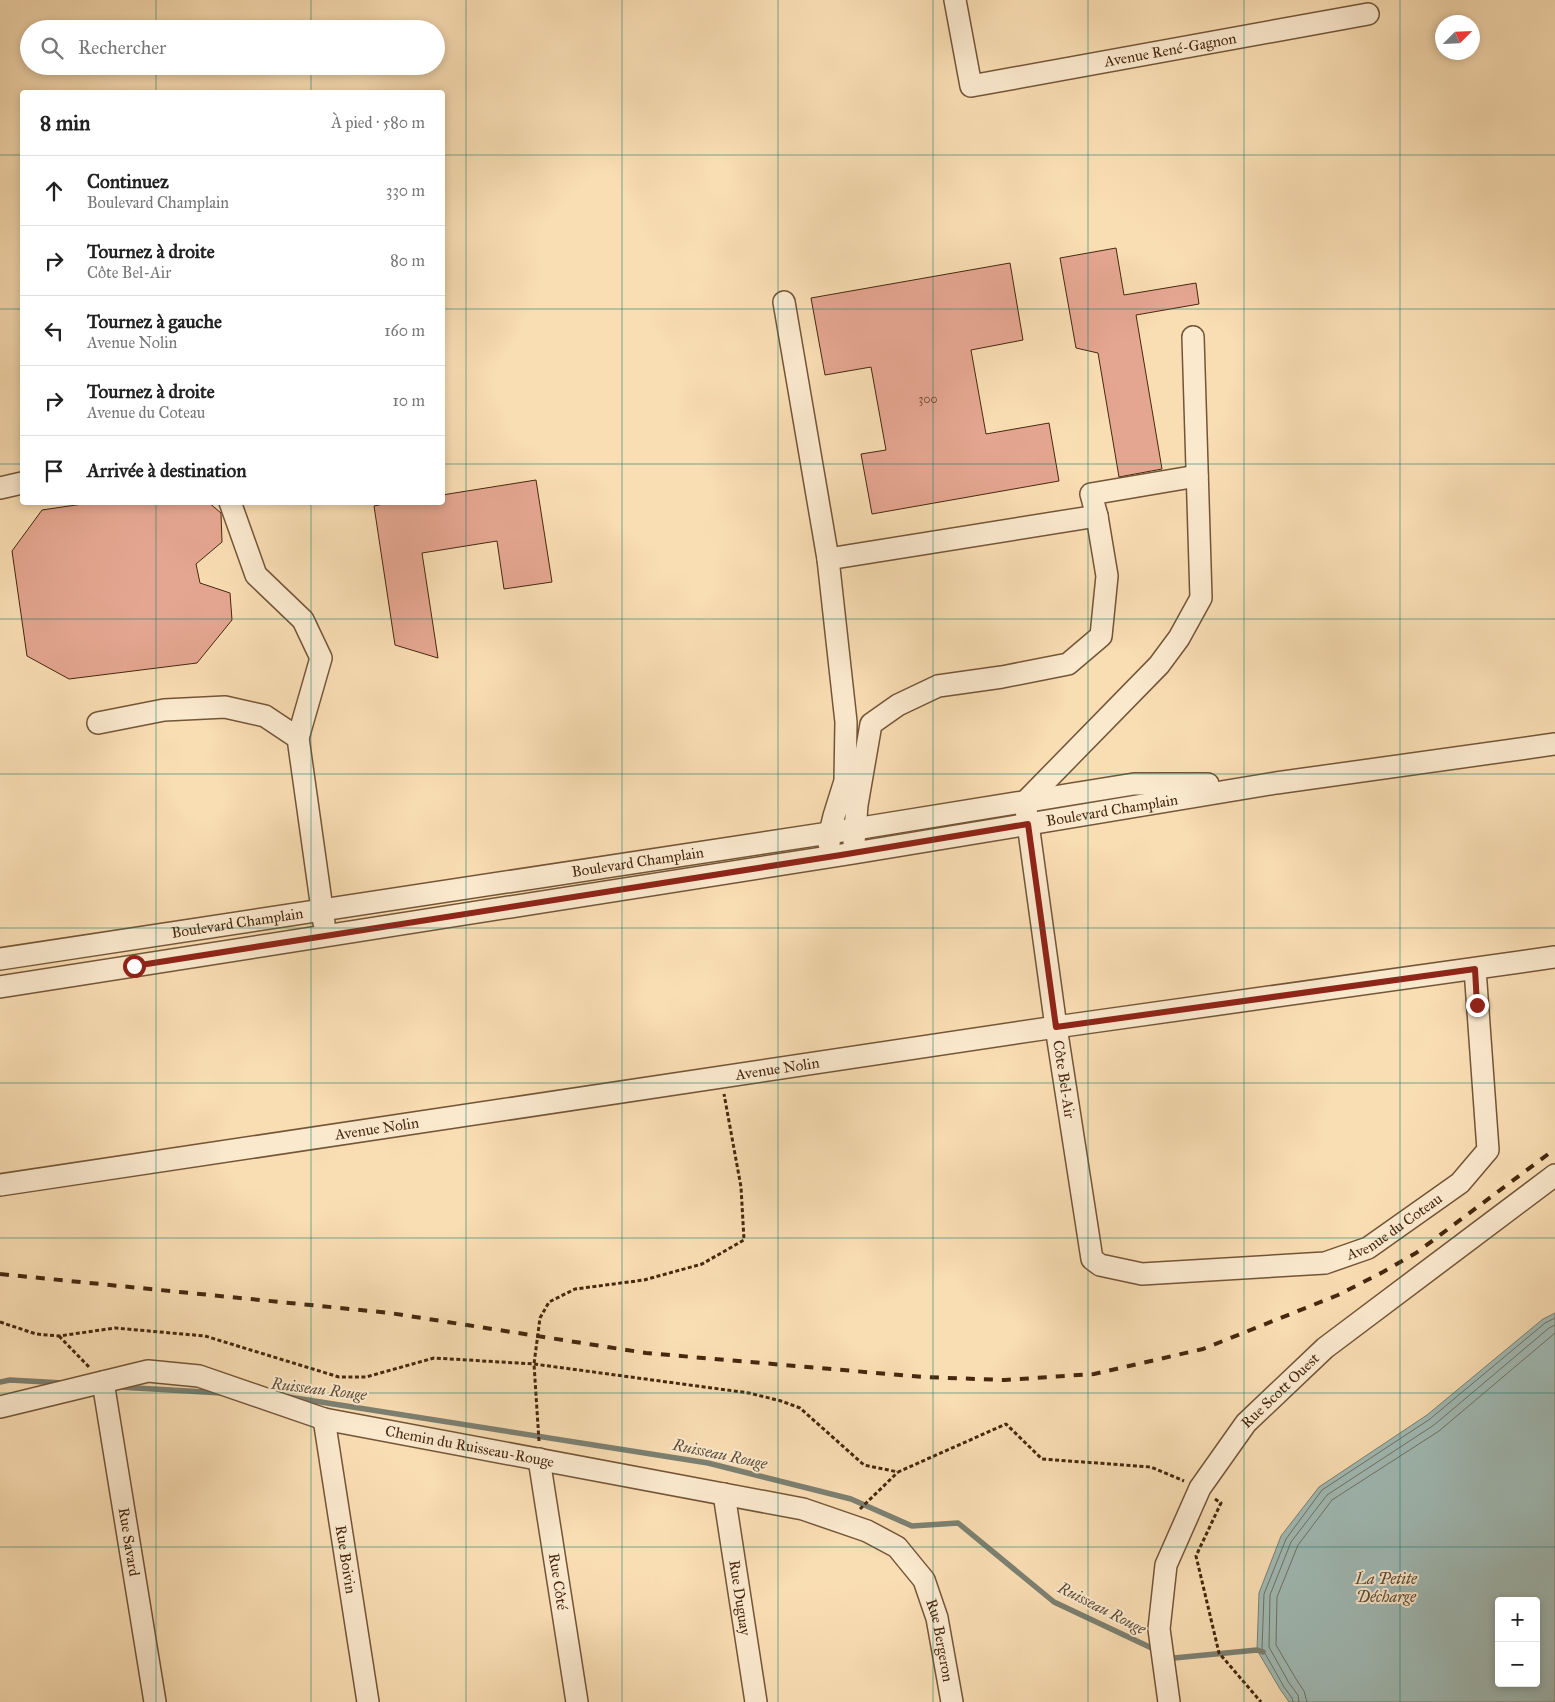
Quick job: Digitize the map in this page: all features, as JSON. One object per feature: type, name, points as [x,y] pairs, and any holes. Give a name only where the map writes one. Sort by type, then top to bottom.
[{"type":"street","name":"Avenue René-Gagnon","points":[[955,0],[971,86],[1368,14]]},
{"type":"street","points":[[784,302],[828,559],[846,722],[845,781],[830,833],[829,857]]},
{"type":"street","points":[[1025,802],[1159,665],[1178,638],[1201,598],[1192,337]]},
{"type":"street","points":[[854,853],[857,805],[871,724],[898,705],[938,686],[1002,677],[1068,664],[1101,636],[1107,576],[1097,516],[1091,494],[1197,476]]},
{"type":"street","points":[[0,488],[20,483]]},
{"type":"street","points":[[231,505],[256,575],[304,620],[320,658],[298,738],[326,936]]},
{"type":"street","points":[[828,559],[1097,516]]},
{"type":"street","points":[[98,723],[164,710],[225,707],[266,716],[298,738]]},
{"type":"street","name":"Boulevard Champlain","points":[[0,987],[829,857],[1276,783],[1555,744]]},
{"type":"street","name":"Boulevard Champlain","points":[[0,959],[830,833],[1134,784],[1276,783]]},
{"type":"street","name":"Côte Bel-Air","points":[[1025,802],[1056,1027],[1092,1259],[1100,1265]]},
{"type":"street","name":"Avenue Nolin","points":[[0,1185],[1056,1027],[1555,957]]},
{"type":"street","name":"Avenue du Coteau","points":[[1100,1265],[1142,1274],[1325,1263],[1368,1248],[1460,1183],[1488,1150],[1475,969]]},
{"type":"street","name":"Rue Scott Ouest","points":[[1169,1702],[1159,1629],[1166,1565],[1200,1488],[1246,1423],[1325,1348],[1555,1175]]},
{"type":"street","name":"Chemin du Ruisseau-Rouge","points":[[0,1407],[148,1372],[199,1376],[324,1419],[803,1509],[867,1531],[897,1547],[924,1580]]},
{"type":"street","name":"Rue Savard","points":[[103,1382],[156,1702]]},
{"type":"street","name":"Rue Boivin","points":[[324,1419],[368,1702]]},
{"type":"street","name":"Rue Côté","points":[[540,1459],[576,1702]]},
{"type":"street","name":"Rue Duguay","points":[[724,1494],[756,1702]]},
{"type":"street","name":"Rue Bergeron","points":[[924,1580],[937,1618],[952,1702]]},
{"type":"path","points":[[540,1459],[534,1364],[540,1318],[549,1302],[575,1289],[644,1280],[702,1264],[744,1240],[741,1187],[721,1077]]},
{"type":"path","points":[[0,1322],[36,1334],[59,1336],[115,1328],[204,1336],[339,1376],[366,1377],[434,1358],[534,1364],[749,1393],[800,1408],[864,1465],[898,1472]]},
{"type":"path","points":[[59,1336],[103,1382]]},
{"type":"path","points":[[845,1523],[898,1472],[1006,1424],[1042,1459],[1151,1467],[1200,1488],[1221,1503],[1196,1556],[1219,1653],[1261,1702]]},
{"type":"water","name":"La Petite Décharge","points":[[1555,1313],[1555,1702],[1289,1702],[1257,1650],[1259,1593],[1281,1536],[1319,1487],[1427,1415],[1543,1319]]},
{"type":"building","points":[[1116,248],[1124,295],[1196,283],[1199,304],[1136,315],[1162,469],[1119,477],[1098,353],[1076,348],[1060,258]]},
{"type":"building","points":[[1010,263],[1023,340],[971,350],[986,434],[1049,423],[1059,481],[872,514],[861,454],[886,450],[871,367],[825,375],[811,298]]},
{"type":"building","points":[[536,480],[552,582],[504,589],[497,541],[422,553],[438,658],[395,645],[374,506],[445,505],[445,495]]},
{"type":"building","points":[[76,505],[212,505],[221,513],[222,542],[196,564],[200,583],[230,593],[232,620],[197,663],[69,679],[27,656],[12,551],[42,510]]},
{"type":"waterway","name":"Ruisseau Rouge","points":[[0,1382],[10,1380],[63,1383]]},
{"type":"waterway","name":"Ruisseau Rouge","points":[[119,1387],[222,1393]]},
{"type":"waterway","name":"Ruisseau Rouge","points":[[289,1397],[708,1463],[851,1499],[912,1526],[958,1523],[1054,1602],[1158,1651]]},
{"type":"waterway","name":"Ruisseau Rouge","points":[[1168,1656],[1174,1658],[1257,1650],[1263,1652]]},
{"type":"railway","points":[[0,1274],[390,1313],[646,1353],[923,1377],[1005,1380],[1094,1374],[1203,1349],[1338,1295],[1416,1253],[1555,1149]]},
{"type":"route","points":[[134,966],[1028,824],[1056,1027],[1475,969],[1477,1005]]}]
